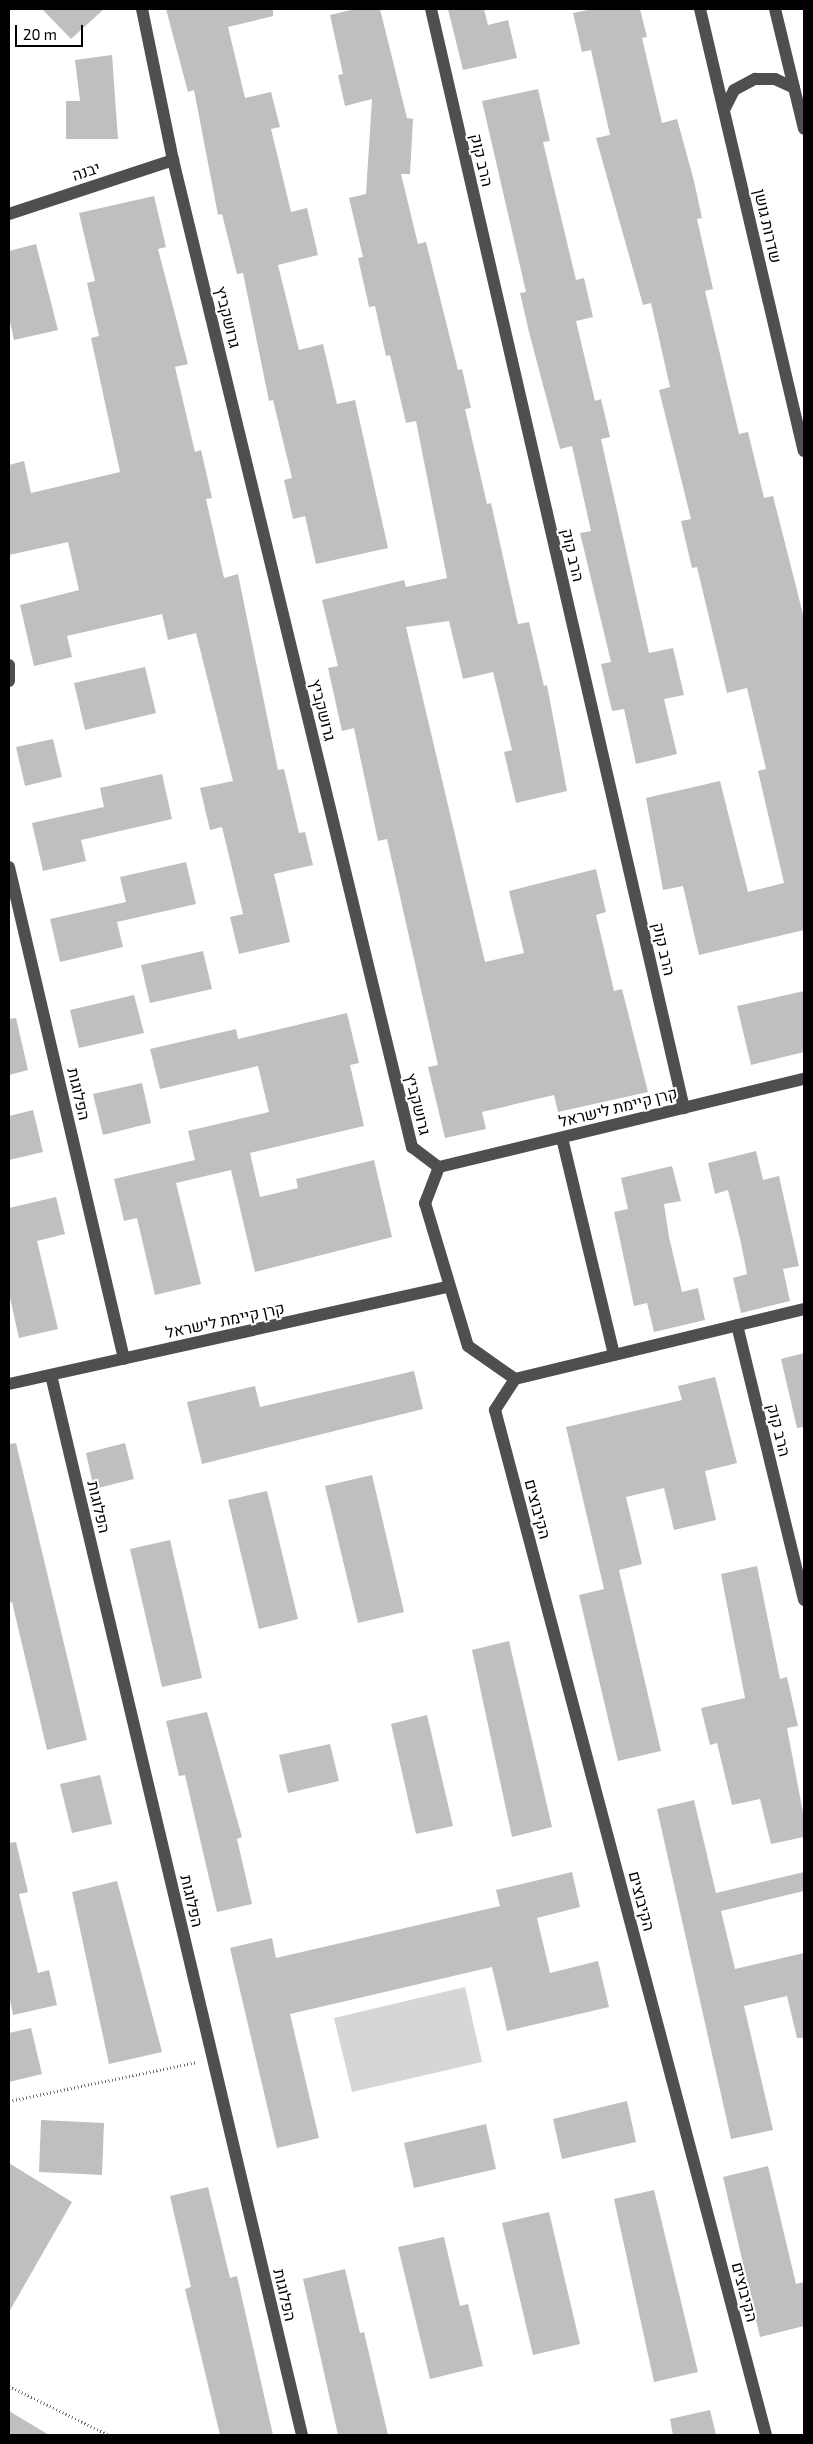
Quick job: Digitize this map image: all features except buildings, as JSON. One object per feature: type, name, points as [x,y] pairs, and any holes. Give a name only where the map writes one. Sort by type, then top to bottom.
[{"type":"street","name":"גרושקביץ","points":[[142,9],[173,160],[412,1147],[439,1167]]},
{"type":"street","name":"הרב קוק","points":[[431,9],[684,1108]]},
{"type":"street","name":"שדרות גושן","points":[[700,9],[804,451]]},
{"type":"street","points":[[776,9],[804,129]]},
{"type":"street","points":[[724,110],[734,90],[755,79],[775,78],[794,88]]},
{"type":"street","name":"יבנה","points":[[9,214],[173,160]]},
{"type":"street","points":[[9,665],[9,681]]},
{"type":"street","name":"הפלוגות","points":[[9,866],[124,1359]]},
{"type":"street","name":"קרן קיימת לישראל","points":[[439,1167],[804,1079]]},
{"type":"street","points":[[562,1138],[614,1355]]},
{"type":"street","points":[[439,1167],[425,1203],[448,1287],[468,1346],[515,1379],[804,1309]]},
{"type":"street","name":"קרן קיימת לישראל","points":[[9,1384],[448,1287]]},
{"type":"street","name":"הרב קוק","points":[[737,1325],[804,1600]]},
{"type":"street","name":"הפלוגות","points":[[51,1375],[302,2435]]},
{"type":"street","name":"הקיבוצים","points":[[515,1379],[495,1410],[766,2435]]},
{"type":"path","points":[[9,2101],[213,2059]]},
{"type":"path","points":[[9,2386],[109,2435]]},
{"type":"shaded area","points":[[465,1987],[482,2062],[352,2092],[334,2018]]}]
